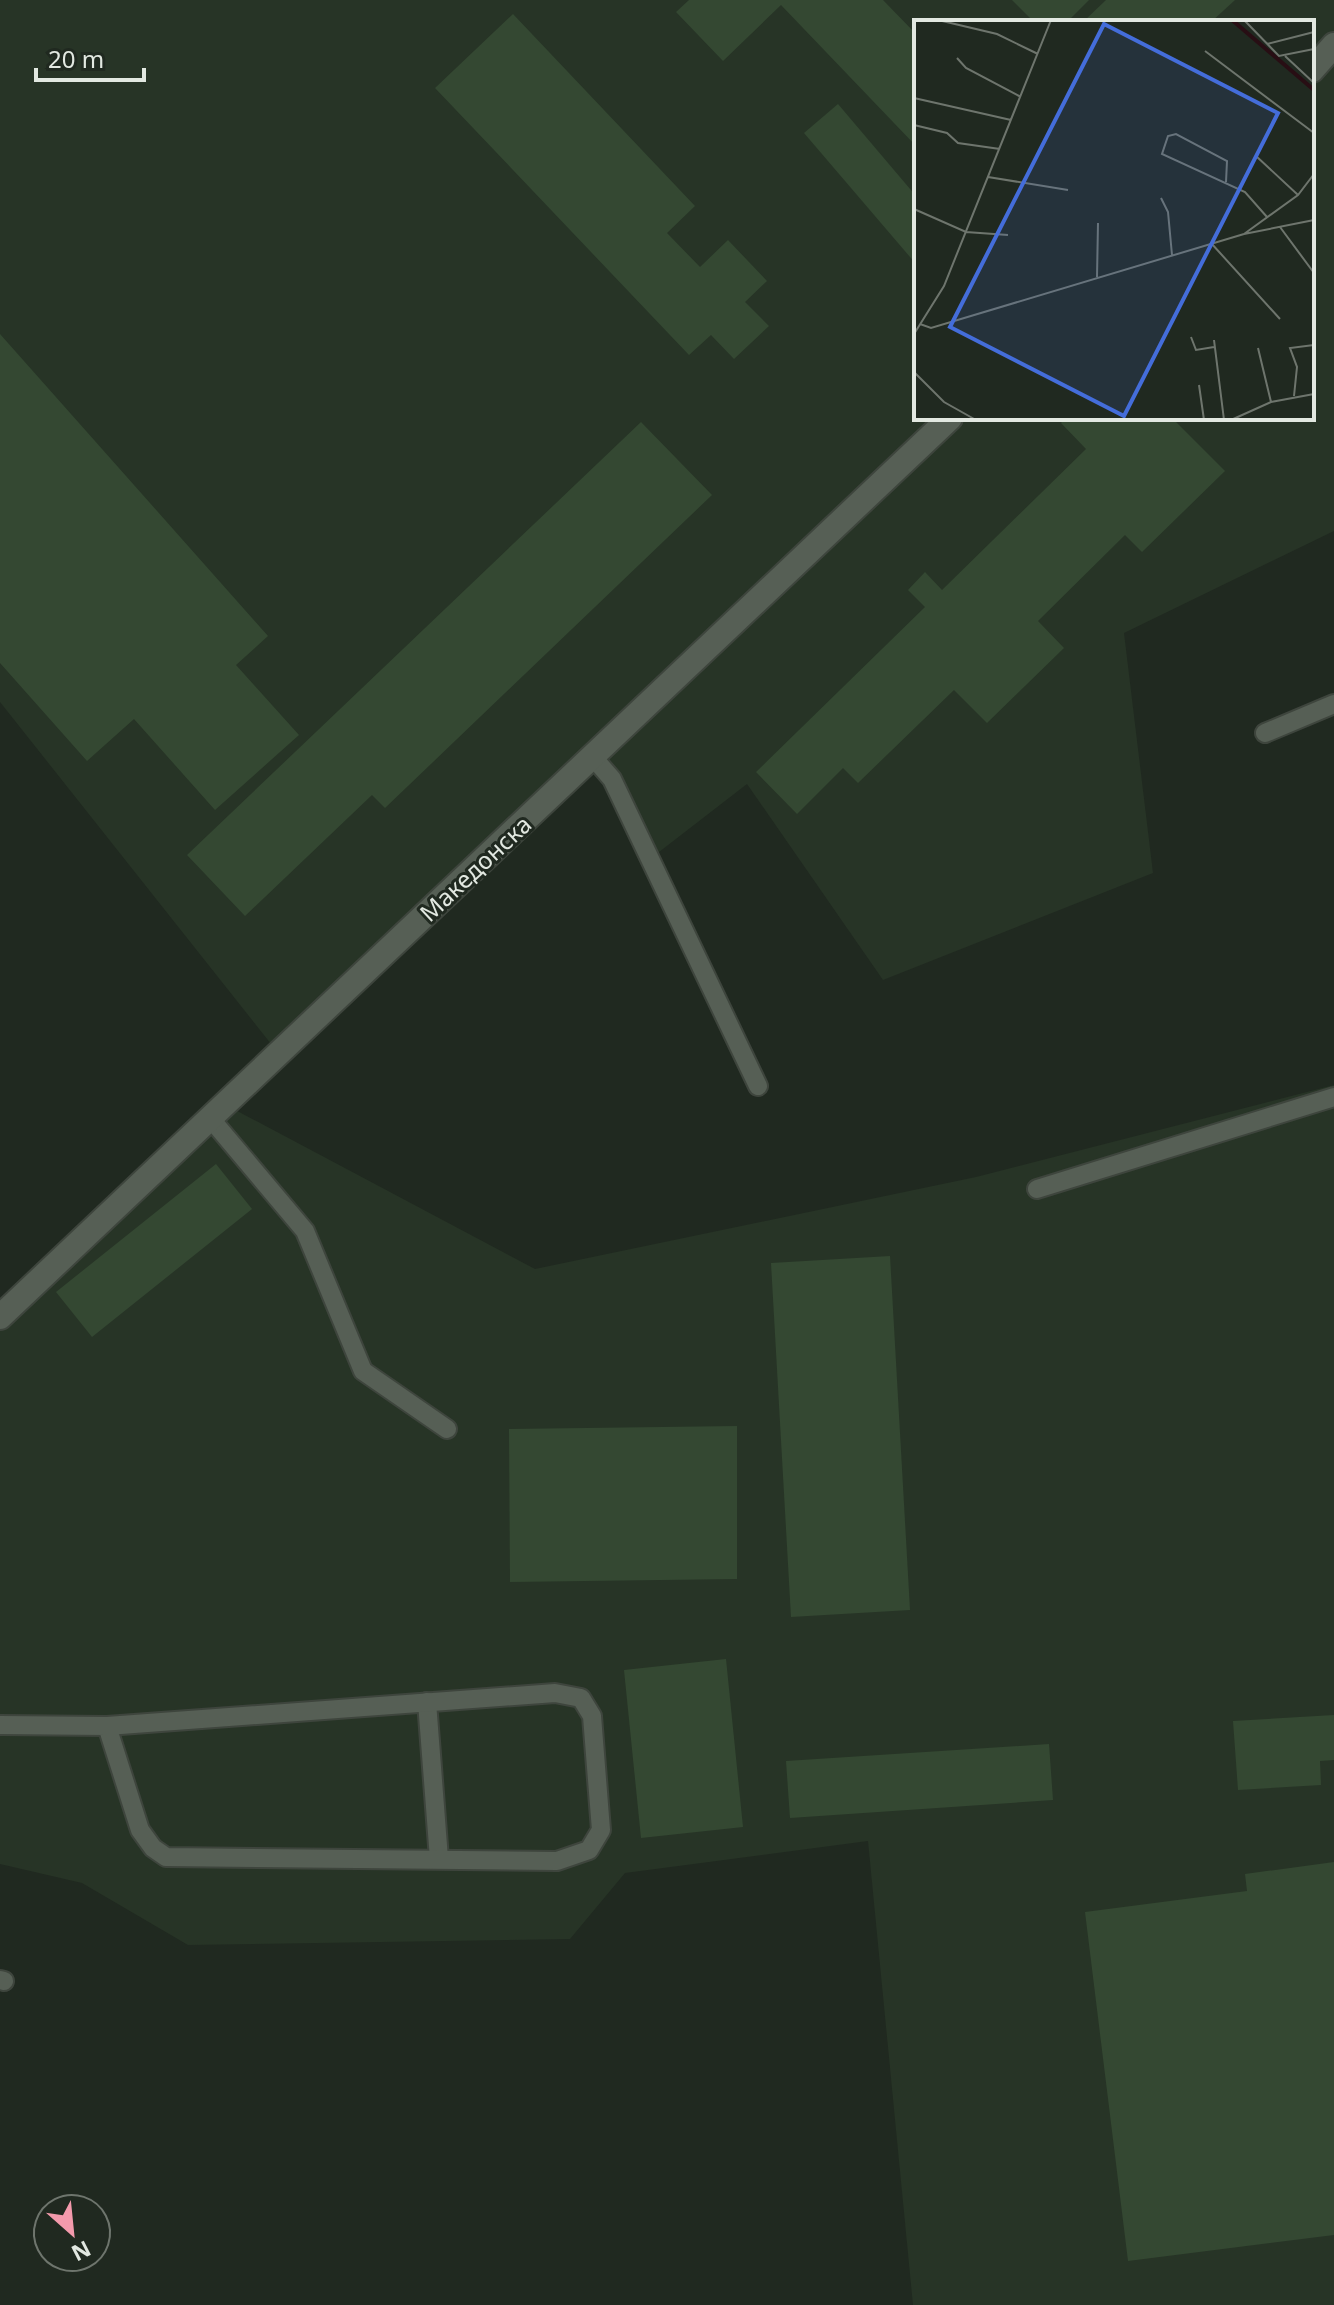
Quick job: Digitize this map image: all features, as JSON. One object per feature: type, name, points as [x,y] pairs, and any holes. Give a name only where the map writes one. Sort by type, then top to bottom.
[{"type":"street","points":[[1314,68],[1334,45]]},
{"type":"street","name":"Македонска","points":[[3,1309],[211,1119],[948,420]]},
{"type":"lane","points":[[1265,733],[1334,704]]},
{"type":"lane","points":[[592,756],[612,779],[758,1086]]},
{"type":"lane","points":[[1037,1189],[1334,1097]]},
{"type":"lane","points":[[211,1119],[305,1231],[363,1371],[447,1429]]},
{"type":"lane","points":[[0,1725],[107,1726],[555,1693],[581,1698],[592,1716],[601,1830],[589,1850],[557,1861],[166,1857],[153,1848],[140,1830],[107,1726]]},
{"type":"lane","points":[[427,1702],[439,1859]]},
{"type":"shaded area","points":[[0,0],[1334,0],[1334,531],[1124,633],[1153,873],[883,980],[747,784],[650,859],[592,756],[279,1054],[0,702]]},
{"type":"shaded area","points":[[1334,1085],[1334,2305],[913,2305],[868,1841],[625,1873],[570,1939],[188,1945],[82,1883],[0,1864],[0,1317],[226,1105],[535,1269],[976,1177]]},
{"type":"building","points":[[689,0],[883,0],[914,32],[914,144],[781,5],[723,61],[676,12]]},
{"type":"building","points":[[1012,0],[1089,0],[1069,20],[1032,20]]},
{"type":"building","points":[[1106,0],[1235,0],[1213,20],[1085,20]]},
{"type":"building","points":[[513,14],[695,206],[667,233],[700,267],[728,240],[767,281],[745,302],[769,326],[734,359],[711,335],[689,355],[435,88]]},
{"type":"building","points":[[838,104],[914,194],[914,262],[804,133]]},
{"type":"building","points":[[0,334],[268,636],[236,665],[299,735],[215,810],[134,719],[87,761],[0,663]]},
{"type":"building","points":[[1063,420],[1174,420],[1225,471],[1142,552],[1125,535],[1038,621],[1064,648],[987,723],[954,690],[858,783],[843,768],[797,814],[756,772],[925,607],[908,590],[925,572],[942,590],[1086,449],[1061,423]]},
{"type":"building","points":[[641,422],[712,495],[385,808],[372,795],[245,916],[187,855]]},
{"type":"building","points":[[216,1164],[252,1209],[92,1337],[56,1292]]},
{"type":"building","points":[[890,1256],[910,1610],[791,1617],[771,1263]]},
{"type":"building","points":[[737,1426],[737,1579],[510,1582],[509,1429]]},
{"type":"building","points":[[726,1659],[743,1827],[641,1838],[624,1670]]},
{"type":"building","points":[[1334,1715],[1334,1760],[1320,1761],[1321,1785],[1238,1790],[1233,1721]]},
{"type":"building","points":[[1049,1744],[1053,1800],[790,1818],[786,1761]]},
{"type":"building","points":[[1334,1862],[1334,2235],[1128,2261],[1085,1912],[1247,1891],[1245,1874]]}]
